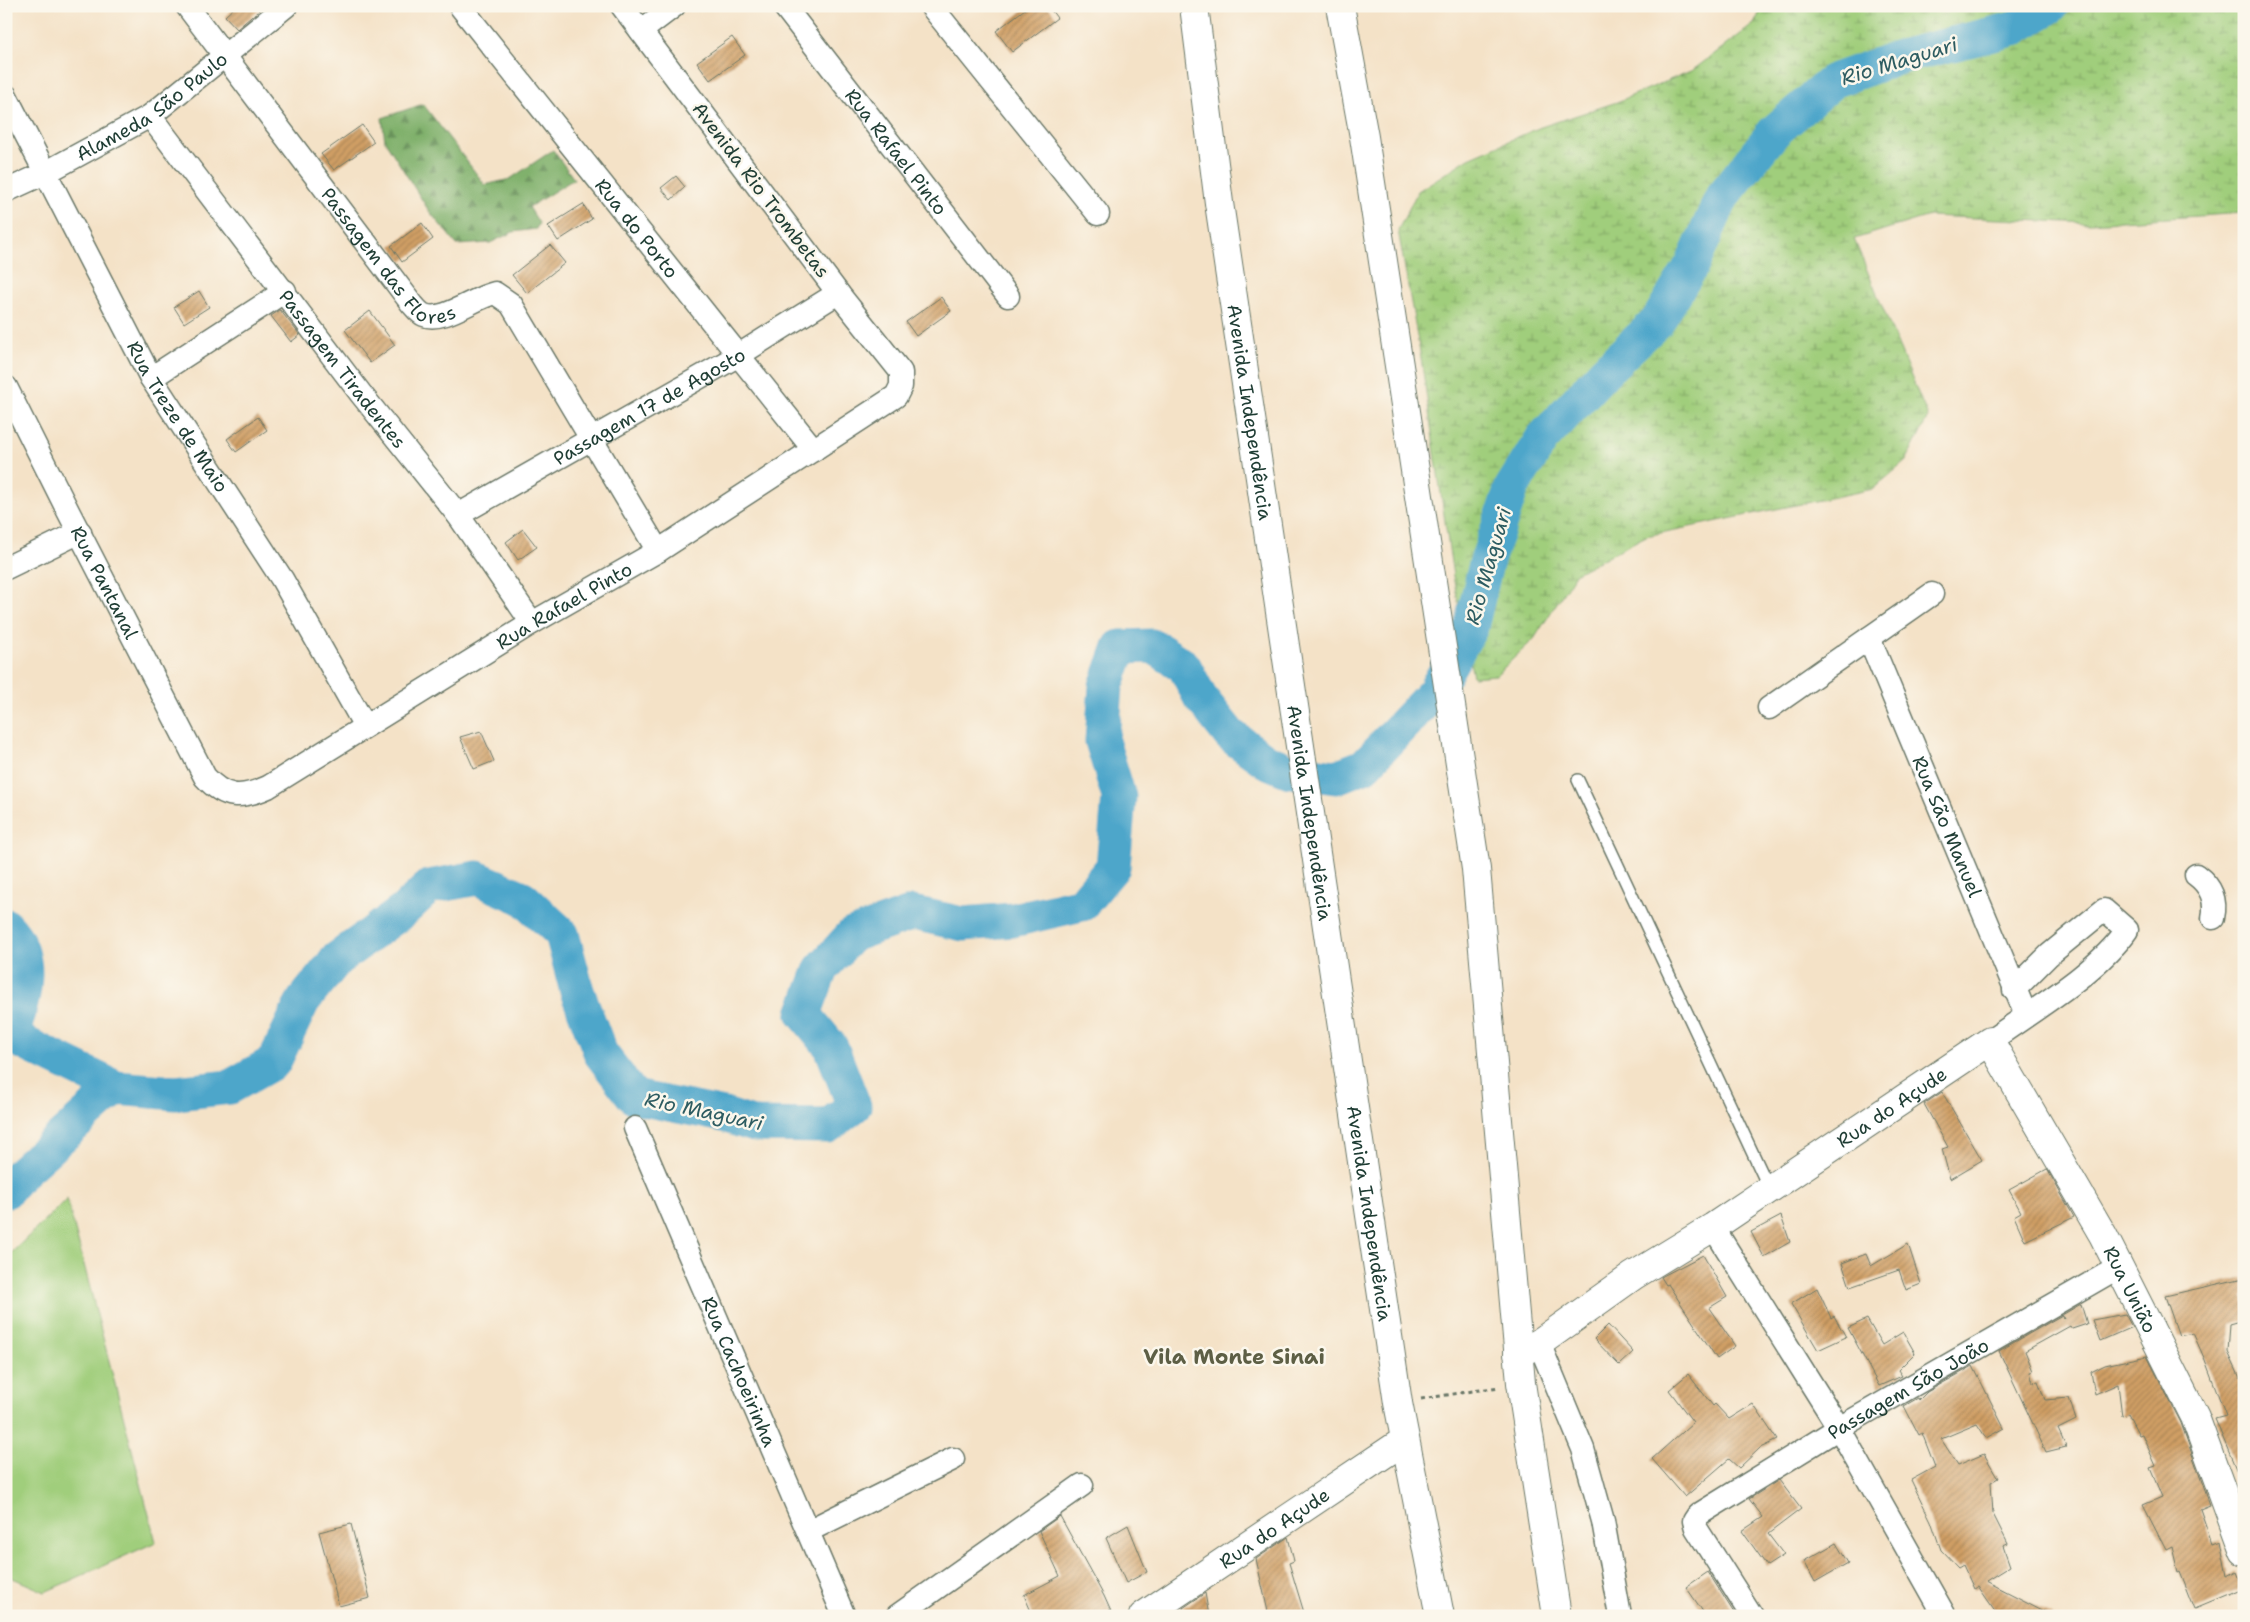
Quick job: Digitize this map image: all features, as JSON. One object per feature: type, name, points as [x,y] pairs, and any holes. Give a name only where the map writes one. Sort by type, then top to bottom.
[{"type":"main road","name":"Avenida Independência","points":[[1194,6],[1219,203],[1324,919],[1398,1402],[1440,1616]]},
{"type":"main road","points":[[1340,6],[1364,137],[1476,869],[1529,1349],[1521,1383],[1557,1616]]},
{"type":"main road","name":"Rua do Açude","points":[[1529,1349],[1633,1276],[1713,1227],[1990,1041]]},
{"type":"main road","name":"Rua União","points":[[1990,1041],[2103,1234],[2195,1417],[2244,1551]]},
{"type":"main road","name":"Rua do Açude","points":[[1143,1616],[1405,1440]]},
{"type":"street","name":"Passagem das Flores","points":[[187,6],[412,304],[423,315],[434,317],[448,313],[486,295],[495,293],[511,304],[658,551]]},
{"type":"street","name":"Alameda São Paulo","points":[[6,191],[45,173],[150,116],[286,6]]},
{"type":"street","name":"Rua do Porto","points":[[460,6],[814,450]]},
{"type":"street","name":"Avenida Rio Trombetas","points":[[622,6],[838,293],[901,372]]},
{"type":"street","points":[[641,32],[674,6]]},
{"type":"street","name":"Rua Rafael Pinto","points":[[784,6],[1008,296]]},
{"type":"street","points":[[931,6],[1098,214]]},
{"type":"street","name":"Rua Treze de Maio","points":[[6,96],[152,378],[282,579],[365,726]]},
{"type":"street","name":"Passagem Tiradentes","points":[[150,116],[361,394],[458,515],[532,623]]},
{"type":"street","points":[[152,378],[284,291]]},
{"type":"street","name":"Passagem 17 de Agosto","points":[[458,515],[739,355],[838,293]]},
{"type":"street","name":"Rua Rafael Pinto","points":[[205,776],[216,789],[228,793],[253,794],[268,787],[532,623],[658,551],[814,450],[896,396],[901,386],[901,372]]},
{"type":"street","name":"Rua Pantanal","points":[[8,394],[205,776]]},
{"type":"street","points":[[6,568],[80,532]]},
{"type":"street","points":[[1769,708],[1932,594]]},
{"type":"street","name":"Rua São Manuel","points":[[1869,638],[2026,1015]]},
{"type":"street","points":[[2196,875],[2209,887],[2214,910],[2213,918]]},
{"type":"street","name":"Rua do Açude","points":[[1990,1041],[2098,961],[2118,944],[2127,930],[2104,910],[2049,955],[2014,990]]},
{"type":"street","name":"Rua Cachoeirinha","points":[[635,1128],[844,1616]]},
{"type":"street","points":[[1713,1227],[1839,1428],[1945,1616]]},
{"type":"street","name":"Passagem São João","points":[[1752,1616],[1696,1528],[1694,1521],[1698,1515],[1839,1428],[2119,1267]]},
{"type":"street","points":[[1529,1349],[1583,1449],[1602,1521],[1620,1616]]},
{"type":"street","points":[[808,1531],[953,1459]]},
{"type":"street","points":[[896,1616],[1082,1485]]},
{"type":"lane","points":[[1578,780],[1769,1188]]},
{"type":"path","points":[[1398,1402],[1521,1383]]},
{"type":"green space","points":[[1763,6],[2244,6],[2244,213],[2090,223],[1929,216],[1854,239],[1928,417],[1906,461],[1873,489],[1646,536],[1576,573],[1534,639],[1496,675],[1473,677],[1453,576],[1421,358],[1398,230],[1418,191],[1469,158],[1541,127],[1617,102],[1693,70],[1754,24]]},
{"type":"green space","points":[[423,104],[485,185],[510,179],[553,150],[574,179],[529,207],[539,223],[536,229],[513,232],[490,243],[457,245],[429,211],[385,141],[382,118]]},
{"type":"green space","points":[[67,1199],[156,1542],[45,1592],[6,1575],[6,1258]]},
{"type":"building","points":[[236,6],[264,6],[237,29],[225,16]]},
{"type":"building","points":[[1029,6],[1048,6],[1057,18],[1012,52],[996,31]]},
{"type":"building","points":[[732,37],[745,55],[710,80],[697,62]]},
{"type":"building","points":[[362,125],[374,142],[334,170],[321,154]]},
{"type":"building","points":[[676,176],[685,187],[671,200],[661,188]]},
{"type":"building","points":[[583,204],[592,219],[558,241],[548,226]]},
{"type":"building","points":[[422,223],[433,239],[402,262],[391,246]]},
{"type":"building","points":[[550,245],[565,263],[527,293],[512,275]]},
{"type":"building","points":[[199,291],[209,307],[184,323],[174,307]]},
{"type":"building","points":[[941,297],[951,311],[916,336],[906,322]]},
{"type":"building","points":[[280,310],[300,335],[291,342],[271,316]]},
{"type":"building","points":[[370,311],[395,345],[370,363],[345,330]]},
{"type":"building","points":[[258,417],[267,430],[236,452],[227,439]]},
{"type":"building","points":[[523,529],[537,547],[518,560],[506,542]]},
{"type":"building","points":[[481,731],[494,761],[474,769],[460,737]]},
{"type":"building","points":[[1942,1092],[1982,1160],[1950,1179],[1942,1149],[1948,1147],[1924,1104]]},
{"type":"building","points":[[2047,1169],[2074,1217],[2025,1241],[2014,1216],[2021,1212],[2009,1190]]},
{"type":"building","points":[[1781,1216],[1790,1242],[1764,1257],[1751,1232]]},
{"type":"building","points":[[1908,1244],[1921,1284],[1906,1290],[1899,1270],[1850,1287],[1842,1263],[1866,1254],[1871,1266]]},
{"type":"building","points":[[1703,1255],[1727,1297],[1709,1308],[1735,1346],[1717,1359],[1668,1284],[1666,1285],[1661,1277]]},
{"type":"building","points":[[2244,1278],[2244,1320],[2230,1324],[2228,1352],[2240,1378],[2244,1378],[2244,1488],[2215,1419],[2226,1416],[2205,1360],[2193,1333],[2179,1336],[2165,1296]]},
{"type":"building","points":[[1817,1288],[1831,1318],[1834,1316],[1846,1337],[1818,1350],[1791,1304]]},
{"type":"building","points":[[2081,1304],[2087,1324],[2072,1329],[2070,1326],[2025,1351],[2033,1371],[2030,1372],[2033,1382],[2038,1381],[2045,1400],[2069,1398],[2076,1420],[2058,1429],[2066,1447],[2046,1452],[1999,1351]]},
{"type":"building","points":[[2125,1314],[2132,1327],[2100,1341],[2092,1320]]},
{"type":"building","points":[[1867,1319],[1882,1345],[1903,1332],[1915,1353],[1898,1370],[1902,1376],[1879,1386],[1848,1328]]},
{"type":"building","points":[[1608,1325],[1633,1352],[1619,1365],[1594,1339]]},
{"type":"building","points":[[2147,1356],[2181,1423],[2210,1505],[2200,1509],[2212,1543],[2220,1540],[2227,1576],[2236,1571],[2243,1589],[2195,1609],[2180,1571],[2178,1572],[2172,1547],[2166,1550],[2143,1505],[2162,1497],[2150,1468],[2156,1466],[2142,1434],[2139,1435],[2128,1414],[2122,1416],[2118,1384],[2095,1394],[2091,1372],[2105,1365]]},
{"type":"building","points":[[1973,1366],[2004,1428],[1986,1438],[1977,1424],[1941,1439],[1958,1465],[1984,1454],[1998,1478],[1991,1482],[1993,1514],[2008,1544],[2003,1546],[2010,1566],[1986,1581],[2054,1616],[1998,1616],[1978,1587],[1974,1589],[1963,1565],[1958,1568],[1941,1550],[1931,1521],[1911,1480],[1935,1467],[1922,1433],[1919,1435],[1904,1406],[1918,1398],[1919,1400],[1927,1392]]},
{"type":"building","points":[[1688,1374],[1713,1406],[1715,1404],[1729,1419],[1753,1404],[1777,1440],[1760,1448],[1739,1468],[1729,1459],[1685,1497],[1652,1459],[1693,1422],[1669,1390]]},
{"type":"building","points":[[1779,1480],[1801,1509],[1768,1534],[1784,1555],[1767,1566],[1742,1531],[1763,1517],[1749,1499]]},
{"type":"building","points":[[1060,1516],[1113,1616],[1033,1616],[1024,1595],[1060,1576],[1039,1531]]},
{"type":"building","points":[[351,1524],[370,1598],[339,1606],[319,1532]]},
{"type":"building","points":[[1128,1525],[1147,1572],[1126,1583],[1106,1538]]},
{"type":"building","points":[[1288,1537],[1294,1561],[1289,1563],[1305,1616],[1269,1616],[1256,1559]]},
{"type":"building","points":[[1836,1543],[1848,1563],[1815,1582],[1804,1561]]},
{"type":"building","points":[[1708,1572],[1736,1616],[1706,1616],[1686,1587]]},
{"type":"building","points":[[1205,1593],[1209,1616],[1184,1616],[1183,1608]]},
{"type":"waterway","name":"Rio Maguari","points":[[6,1191],[21,1173],[116,1088],[176,1093],[230,1087],[274,1062],[303,1001],[337,959],[403,911],[429,887],[477,878],[523,898],[562,934],[577,991],[601,1054],[634,1097],[724,1115],[755,1125],[828,1126],[854,1106],[831,1047],[804,1014],[821,969],[852,935],[913,913],[963,924],[1013,920],[1082,904],[1113,867],[1119,797],[1102,741],[1106,686],[1120,647],[1153,646],[1184,666],[1200,697],[1230,735],[1266,761],[1290,771],[1336,777],[1364,766],[1434,692],[1471,627],[1486,564],[1512,487],[1542,439],[1605,371],[1657,322],[1692,265],[1722,197],[1774,132],[1833,81],[1900,57],[2013,29],[2051,6]]},
{"type":"waterway","name":"Rio Maguari","points":[[6,926],[16,938],[25,965],[23,994],[12,1037],[116,1088]]},
{"type":"district","name":"Vila Monte Sinai","points":[[1234,1357]]}]
